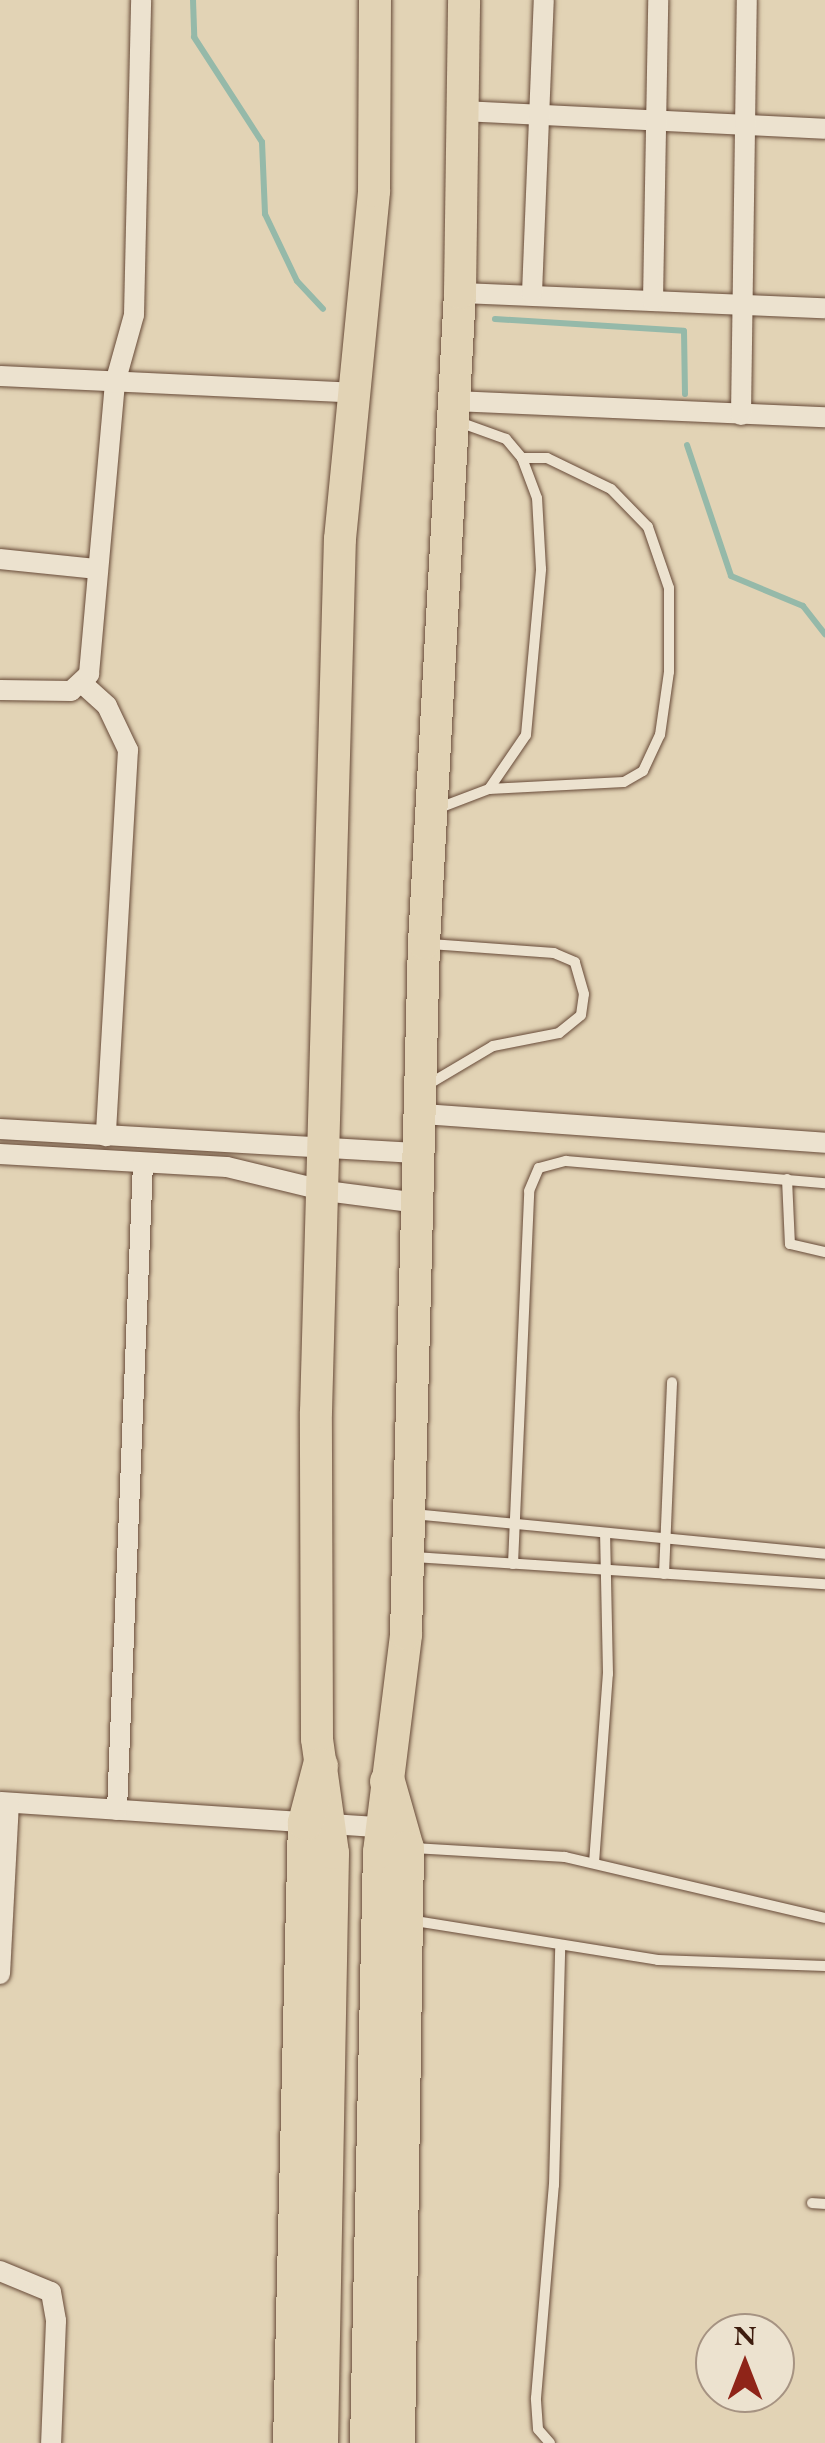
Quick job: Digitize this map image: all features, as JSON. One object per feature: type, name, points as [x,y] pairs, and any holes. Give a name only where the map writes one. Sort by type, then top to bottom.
[{"type":"highway","points":[[290,2443],[320,1765]]},
{"type":"highway","points":[[386,1782],[397,1835],[405,1919],[398,2443]]},
{"type":"main road","points":[[320,1765],[316,1430],[328,1144],[340,557],[359,392],[374,191],[374,0]]},
{"type":"main road","points":[[386,1782],[403,1666],[408,1557],[424,1100],[424,944],[460,292],[464,0]]},
{"type":"main road","points":[[318,1822],[322,2443]]},
{"type":"main road","points":[[366,2443],[397,1835]]},
{"type":"street","points":[[84,686],[115,383],[134,314],[141,0]]},
{"type":"street","points":[[532,293],[544,0]]},
{"type":"street","points":[[652,301],[658,0]]},
{"type":"street","points":[[741,414],[748,0]]},
{"type":"street","points":[[462,111],[825,128]]},
{"type":"street","points":[[460,292],[825,308]]},
{"type":"street","points":[[0,376],[359,392]]},
{"type":"street","points":[[453,410],[825,418]]},
{"type":"street","points":[[0,559],[97,570]]},
{"type":"street","points":[[0,690],[84,686],[117,720],[128,750],[106,1136]]},
{"type":"street","points":[[424,1100],[825,1143]]},
{"type":"street","points":[[0,1129],[420,1152]]},
{"type":"street","points":[[0,1154],[268,1172],[326,1191],[418,1203]]},
{"type":"street","points":[[117,1810],[144,1164]]},
{"type":"street","points":[[0,1974],[4,1803],[318,1822],[397,1835]]},
{"type":"street","points":[[0,2271],[51,2292],[56,2321],[51,2443]]},
{"type":"lane","points":[[453,410],[506,439],[522,458],[538,498],[541,570],[526,735],[489,788]]},
{"type":"lane","points":[[433,810],[489,788],[624,782],[643,771],[660,735],[669,672],[668,588],[648,527],[610,490],[548,458],[522,458]]},
{"type":"lane","points":[[424,944],[554,953],[575,962],[584,994],[581,1015],[559,1034],[493,1046],[424,1100]]},
{"type":"lane","points":[[512,1564],[529,1191],[538,1168],[566,1162],[825,1182]]},
{"type":"lane","points":[[787,1179],[790,1244],[825,1252]]},
{"type":"lane","points":[[664,1574],[672,1382]]},
{"type":"lane","points":[[409,1514],[825,1554]]},
{"type":"lane","points":[[594,1863],[608,1674],[605,1533]]},
{"type":"lane","points":[[408,1557],[825,1584]]},
{"type":"lane","points":[[397,1835],[594,1863],[825,1918]]},
{"type":"lane","points":[[405,1919],[560,1949],[825,1966]]},
{"type":"lane","points":[[550,2443],[538,2429],[536,2398],[554,2185],[560,1949]]},
{"type":"lane","points":[[812,2204],[825,2204]]},
{"type":"waterway","points":[[193,0],[194,37],[262,142],[265,214],[297,281],[323,309]]},
{"type":"waterway","points":[[495,319],[684,331],[685,394]]},
{"type":"waterway","points":[[687,445],[731,576],[803,606],[825,634]]}]
